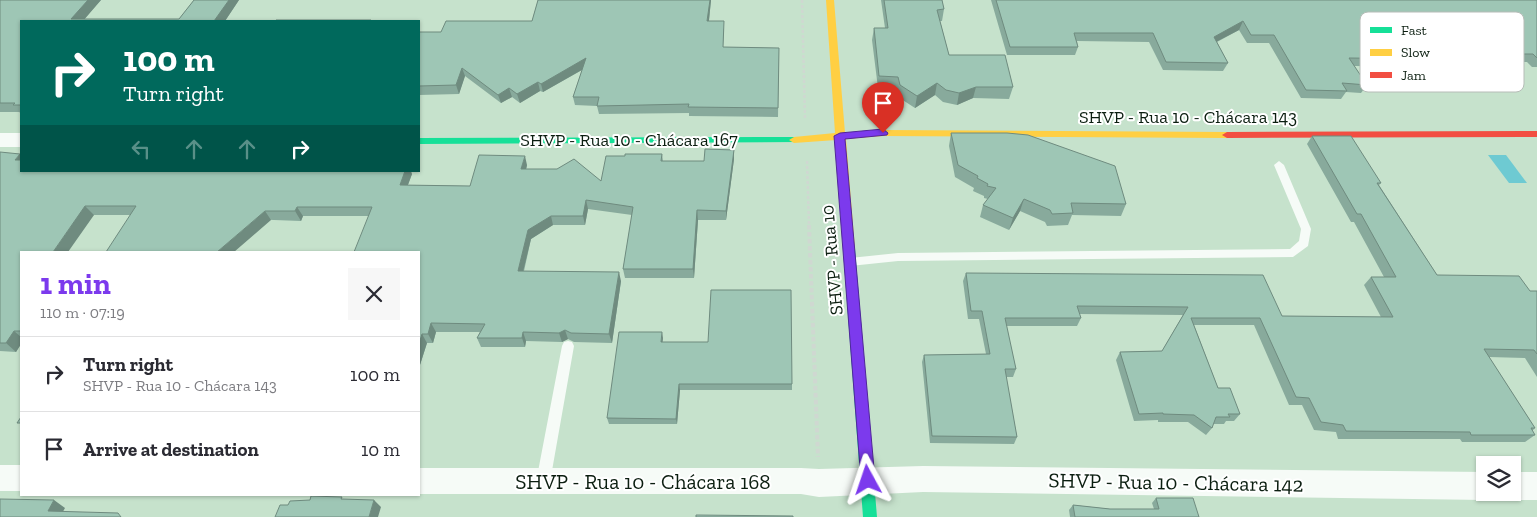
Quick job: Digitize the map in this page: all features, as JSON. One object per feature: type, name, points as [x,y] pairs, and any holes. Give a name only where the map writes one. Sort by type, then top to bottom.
[{"type":"street","name":"SHVP - Rua 10","points":[[830,0],[870,517]]},
{"type":"street","name":"SHVP - Rua 10 - Chácara 143","points":[[840,136],[883,133],[1537,134]]},
{"type":"street","name":"SHVP - Rua 10 - Chácara 167","points":[[420,140],[806,140],[840,136]]},
{"type":"street","points":[[0,140],[20,140]]},
{"type":"street","points":[[0,478],[20,478]]},
{"type":"street","name":"SHVP - Rua 10 - Chácara 142","points":[[868,480],[924,479],[1476,486]]},
{"type":"street","name":"SHVP - Rua 10 - Chácara 168","points":[[420,481],[801,481],[819,483],[868,480]]},
{"type":"street","points":[[1521,486],[1537,486]]},
{"type":"lane","points":[[850,262],[898,257],[1293,252],[1304,243],[1306,229],[1279,165]]},
{"type":"lane","points":[[543,482],[568,346]]},
{"type":"path","points":[[802,0],[819,483]]},
{"type":"water","points":[[1488,155],[1506,155],[1527,183],[1509,183]]},
{"type":"building","points":[[0,0],[88,0],[71,19],[179,19],[194,0],[229,0],[215,20],[20,20],[20,105],[0,103]]},
{"type":"building","points":[[538,0],[710,0],[707,21],[724,21],[723,47],[779,48],[778,108],[688,107],[689,104],[597,106],[599,97],[573,97],[586,58],[541,84],[538,82],[517,94],[509,88],[498,95],[462,68],[456,85],[420,86],[420,32],[441,32],[446,21],[532,21]]},
{"type":"building","points":[[884,0],[942,0],[944,9],[937,10],[949,55],[1005,55],[1013,87],[976,87],[959,93],[946,90],[937,83],[917,96],[900,85],[898,77],[879,76],[874,28],[888,28]]},
{"type":"building","points":[[996,0],[1537,0],[1537,58],[1533,54],[1524,54],[1524,12],[1360,12],[1360,58],[1349,58],[1360,74],[1360,84],[1342,83],[1347,91],[1306,90],[1274,35],[1251,35],[1243,21],[1214,37],[1228,63],[1166,62],[1153,33],[1074,33],[1078,47],[1010,47]]},
{"type":"building","points":[[951,133],[1028,135],[1115,166],[1126,204],[1071,203],[1073,213],[1052,214],[1050,210],[1024,199],[1013,218],[983,205],[996,188],[987,186],[988,184],[977,178],[978,176],[958,165]]},
{"type":"building","points":[[1312,136],[1351,136],[1381,183],[1377,183],[1437,275],[1519,276],[1530,291],[1537,291],[1537,354],[1534,350],[1484,349],[1535,428],[1531,428],[1535,435],[1471,435],[1470,432],[1346,431],[1343,425],[1321,422],[1309,398],[1296,397],[1260,318],[1191,318],[1218,388],[1230,388],[1240,414],[1228,414],[1230,417],[1216,417],[1212,428],[1194,415],[1139,414],[1120,352],[1162,351],[1188,307],[1077,306],[1081,318],[1005,318],[1016,369],[1005,369],[1017,437],[932,436],[924,355],[990,354],[982,311],[971,311],[966,273],[1263,275],[1282,316],[1393,317],[1371,277],[1396,277],[1361,214],[1357,214]]},
{"type":"building","points":[[705,149],[734,150],[726,211],[697,210],[693,269],[623,269],[633,207],[586,200],[583,216],[551,216],[528,230],[518,271],[619,272],[609,334],[571,333],[565,330],[559,333],[523,332],[522,338],[477,338],[485,324],[431,323],[428,334],[422,334],[420,341],[420,251],[354,251],[372,207],[297,207],[295,211],[265,211],[218,251],[107,251],[136,206],[85,206],[54,251],[20,251],[20,331],[14,331],[6,343],[0,343],[0,152],[20,154],[15,160],[20,160],[20,172],[405,172],[400,185],[470,186],[479,155],[525,156],[521,169],[557,169],[574,159],[601,181],[606,156],[662,154],[661,161],[704,161]]},
{"type":"building","points":[[711,290],[791,290],[792,384],[679,384],[676,419],[607,418],[619,332],[662,332],[661,342],[708,342]]},
{"type":"building","points":[[311,496],[374,500],[369,517],[275,517],[280,505],[288,505],[290,501],[310,500]]},
{"type":"building","points":[[1156,498],[1193,498],[1199,517],[1075,517],[1073,505],[1110,509],[1159,509]]},
{"type":"building","points":[[0,499],[54,500],[48,511],[118,513],[121,517],[0,517]]},
{"type":"building","points":[[696,515],[793,516],[793,517],[696,517]]},
{"type":"traffic: fast","points":[[420,141],[794,140]]},
{"type":"traffic: fast","points":[[849,249],[870,517]]},
{"type":"traffic: slow","points":[[830,0],[849,249]]},
{"type":"traffic: slow","points":[[794,140],[883,133],[1227,135]]},
{"type":"traffic: jam","points":[[1227,135],[1537,134]]},
{"type":"route","points":[[868,480],[840,136],[883,133]]}]
